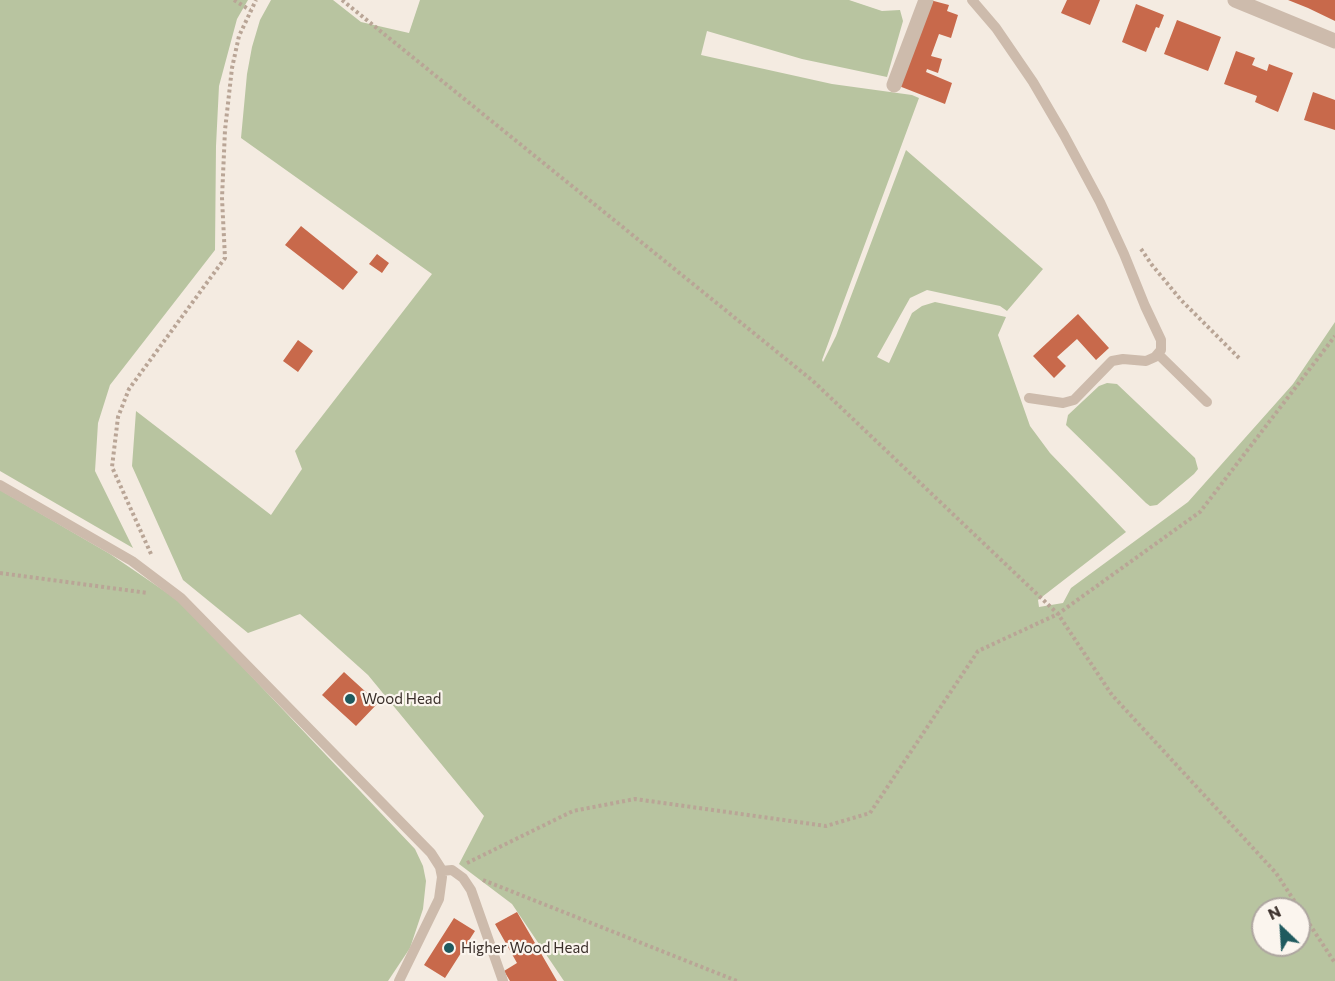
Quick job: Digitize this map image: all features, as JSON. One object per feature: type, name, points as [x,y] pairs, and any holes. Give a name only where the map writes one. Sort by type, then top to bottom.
[{"type":"street","points":[[894,85],[926,0]]},
{"type":"street","points":[[1234,0],[1335,41]]},
{"type":"lane","points":[[972,0],[996,28],[1033,82],[1065,135],[1100,202],[1124,254],[1144,306],[1161,340],[1161,350],[1155,357],[1146,361],[1123,359],[1112,361],[1074,400],[1063,403],[1029,399]]},
{"type":"lane","points":[[1158,354],[1207,402]]},
{"type":"lane","points":[[0,485],[132,561],[181,598],[420,841],[440,867],[463,878],[471,890],[503,981]]},
{"type":"lane","points":[[399,981],[439,899],[446,871]]},
{"type":"path","points":[[234,0],[250,10]]},
{"type":"path","points":[[152,557],[112,467],[118,417],[129,388],[225,258],[222,198],[225,129],[232,68],[239,36],[256,0]]},
{"type":"path","points":[[342,0],[813,381],[1058,614],[1112,694],[1276,873],[1335,963]]},
{"type":"path","points":[[1140,248],[1181,300],[1239,358]]},
{"type":"path","points":[[446,871],[573,812],[635,799],[826,826],[870,813],[978,651],[1058,614],[1200,512],[1335,336]]},
{"type":"path","points":[[0,573],[181,598]]},
{"type":"path","points":[[446,871],[466,873],[737,981]]},
{"type":"green space","points":[[0,0],[248,0],[237,19],[219,86],[215,250],[110,385],[98,423],[95,471],[133,548],[0,471]]},
{"type":"green space","points":[[271,0],[333,0],[361,22],[409,33],[420,0],[849,0],[882,11],[900,10],[903,21],[887,77],[802,59],[707,31],[701,55],[832,84],[912,95],[919,98],[823,362],[836,336],[906,150],[1043,269],[1007,311],[1000,306],[927,290],[910,298],[877,357],[889,363],[912,313],[922,306],[935,302],[1006,317],[998,335],[1030,426],[1050,453],[1126,532],[1038,600],[1039,607],[1063,603],[1071,588],[1188,502],[1293,384],[1335,322],[1335,981],[564,981],[512,904],[459,864],[484,816],[368,675],[300,614],[248,633],[183,580],[132,466],[136,411],[271,515],[302,469],[295,451],[432,274],[241,138],[252,47],[260,20]]},
{"type":"green space","points":[[1107,383],[1117,384],[1195,458],[1198,469],[1194,474],[1157,505],[1150,506],[1146,503],[1066,425],[1068,415],[1099,386]]},
{"type":"green space","points":[[0,490],[110,554],[182,603],[415,849],[423,866],[426,881],[423,909],[410,948],[388,981],[0,981]]},
{"type":"building","points":[[930,0],[949,5],[947,11],[958,15],[951,38],[939,34],[931,56],[942,59],[938,73],[927,69],[926,72],[952,83],[945,104],[899,86]]},
{"type":"building","points":[[1067,0],[1100,0],[1090,25],[1061,13]]},
{"type":"building","points":[[1288,0],[1335,0],[1335,21],[1308,8]]},
{"type":"building","points":[[1136,4],[1164,15],[1159,28],[1156,27],[1146,52],[1122,42]]},
{"type":"building","points":[[1177,20],[1221,37],[1208,71],[1164,54]]},
{"type":"building","points":[[1236,51],[1255,58],[1252,65],[1267,71],[1269,64],[1293,73],[1278,112],[1255,102],[1257,96],[1224,84]]},
{"type":"building","points":[[1313,92],[1335,100],[1335,130],[1304,120]]},
{"type":"building","points":[[301,226],[358,272],[343,290],[285,245]]},
{"type":"building","points":[[377,254],[389,263],[382,273],[369,264]]},
{"type":"building","points":[[1078,314],[1109,348],[1096,360],[1077,339],[1057,357],[1066,366],[1054,378],[1033,356]]},
{"type":"building","points":[[298,340],[313,351],[298,372],[283,361]]},
{"type":"building","name":"Wood Head","points":[[344,672],[378,703],[356,726],[322,695]]},
{"type":"building","points":[[517,912],[557,981],[510,981],[504,971],[517,963],[495,924]]},
{"type":"building","name":"Higher Wood Head","points":[[454,918],[475,931],[445,978],[424,965]]},
{"type":"place","name":"Wood Head","points":[[350,699]]},
{"type":"place","name":"Higher Wood Head","points":[[449,948]]}]
